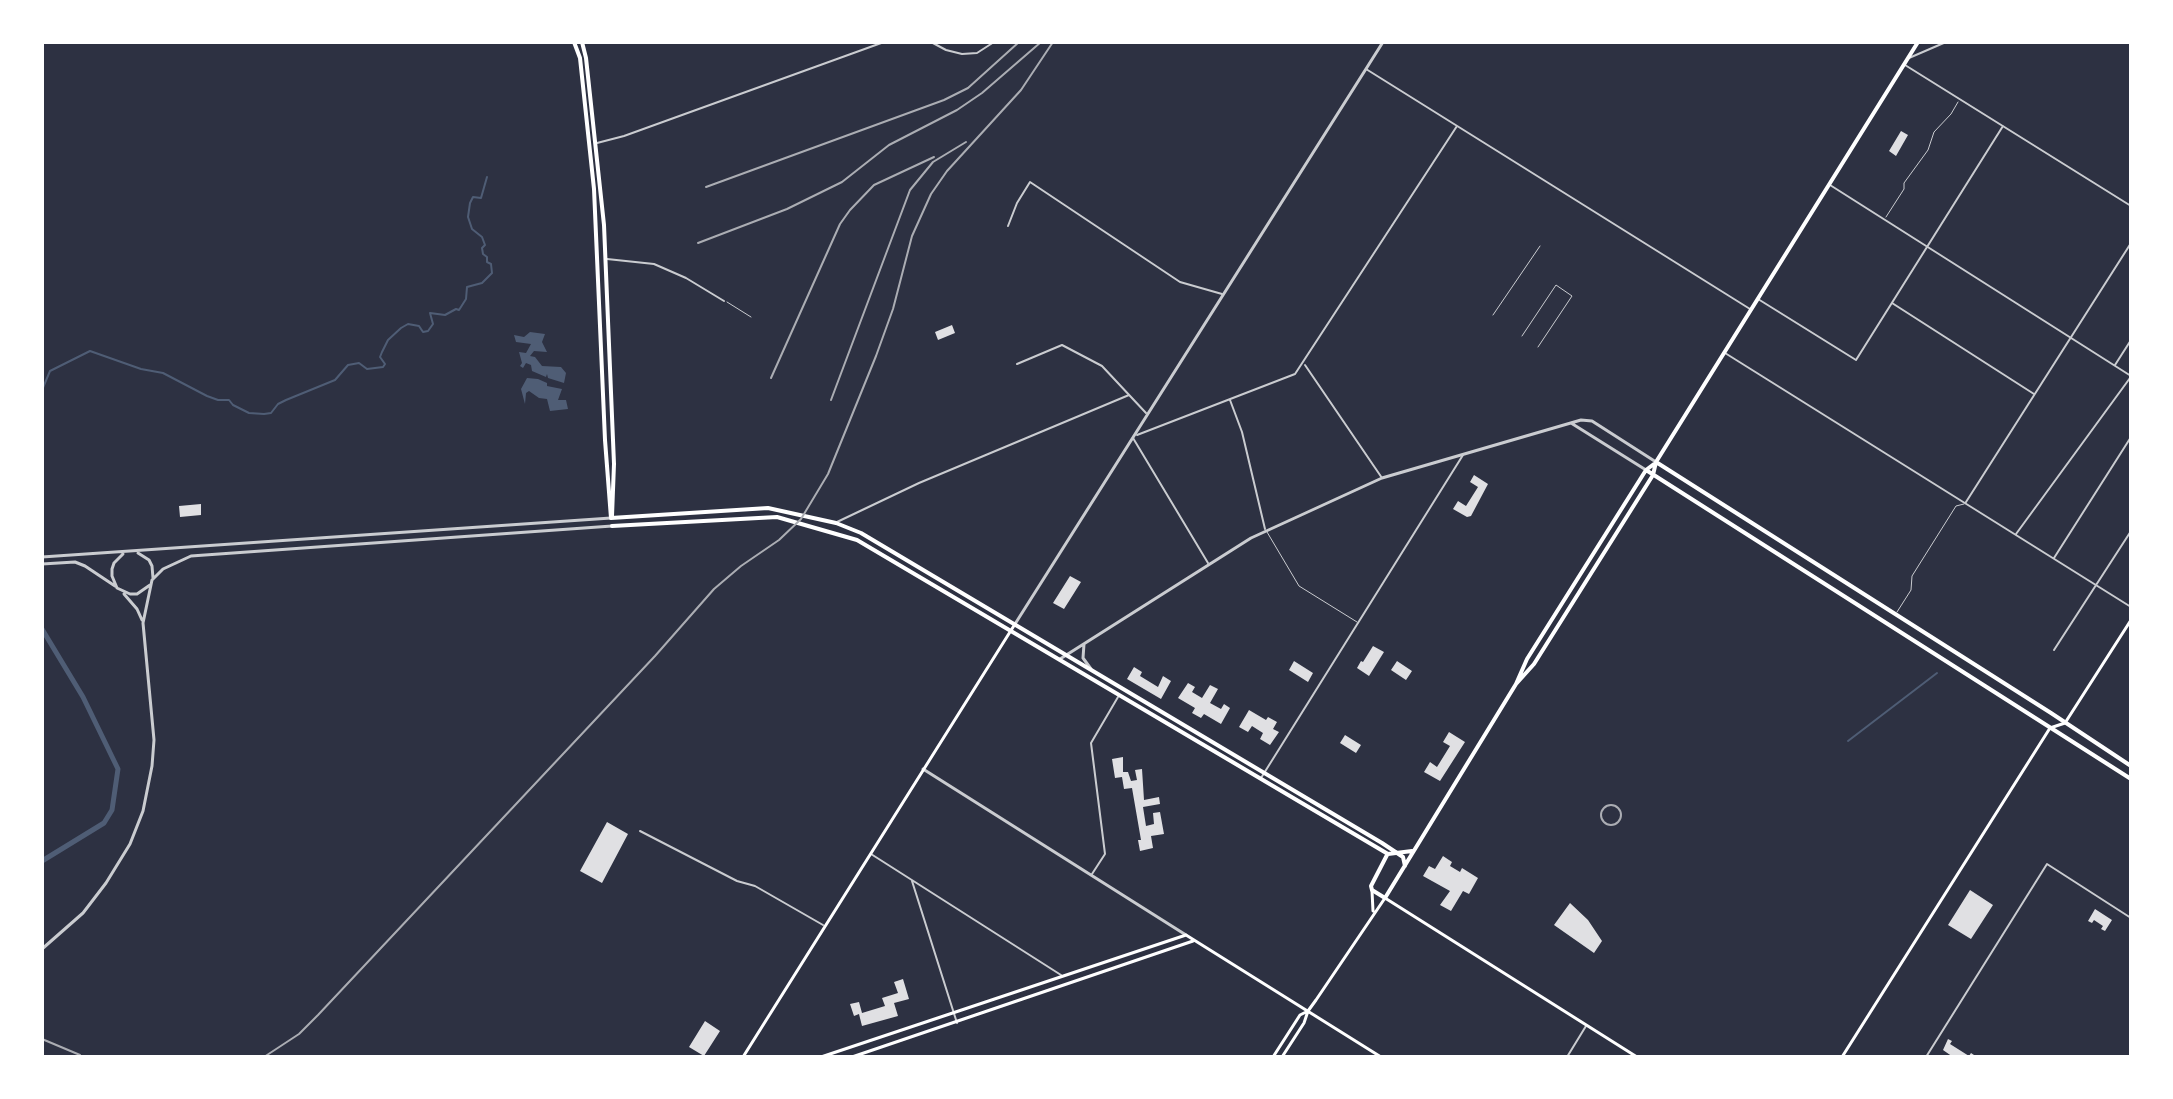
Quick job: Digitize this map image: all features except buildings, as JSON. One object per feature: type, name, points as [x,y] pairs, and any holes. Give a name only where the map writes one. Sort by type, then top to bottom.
[{"type":"main road","points":[[574,42],[581,68],[594,189],[612,526],[751,516],[777,517],[857,540],[1388,854],[1413,850]]},
{"type":"main road","points":[[582,42],[596,144],[605,259],[614,464],[611,518]]},
{"type":"main road","points":[[1516,684],[1534,664],[1653,475],[1656,462],[1918,42]]},
{"type":"main road","points":[[1282,1057],[1304,1023],[1308,1011],[1405,866],[1516,684],[1527,659],[1646,470],[1656,462]]},
{"type":"main road","points":[[1656,462],[2131,766]]},
{"type":"main road","points":[[1646,470],[2131,779]]},
{"type":"main road","points":[[611,518],[778,509],[836,523],[861,533],[1399,853],[1405,860],[1405,866]]},
{"type":"main road","points":[[827,529],[836,523]]},
{"type":"main road","points":[[1844,1055],[2050,728],[2065,723],[2131,620]]},
{"type":"main road","points":[[743,1057],[1015,624]]},
{"type":"main road","points":[[1370,919],[1373,908],[1372,880],[1388,854]]},
{"type":"main road","points":[[1372,890],[1637,1057]]},
{"type":"main road","points":[[821,1057],[1186,935],[1381,1057]]},
{"type":"main road","points":[[852,1057],[1195,940]]},
{"type":"main road","points":[[1123,956],[1126,964]]},
{"type":"main road","points":[[1273,1057],[1300,1015],[1308,1011]]},
{"type":"street","points":[[596,144],[884,42]]},
{"type":"street","points":[[931,42],[962,54],[977,53],[994,42]]},
{"type":"street","points":[[1015,624],[1383,42]]},
{"type":"street","points":[[1908,59],[1946,42]]},
{"type":"street","points":[[1904,65],[2131,206]]},
{"type":"street","points":[[1366,69],[1751,309]]},
{"type":"street","points":[[1132,437],[1295,374],[1457,126]]},
{"type":"street","points":[[1758,299],[1856,360],[2003,126]]},
{"type":"street","points":[[1008,226],[1030,182],[1180,282],[1223,295]]},
{"type":"street","points":[[1829,184],[2131,376],[2015,535]]},
{"type":"street","points":[[1965,503],[2131,243]]},
{"type":"street","points":[[605,259],[654,264],[686,278],[724,301]]},
{"type":"street","points":[[1892,303],[2035,395]]},
{"type":"street","points":[[2115,365],[2131,340]]},
{"type":"street","points":[[1017,364],[1062,345],[1102,366],[1147,414]]},
{"type":"street","points":[[1724,352],[2131,607]]},
{"type":"street","points":[[1304,364],[1382,478]]},
{"type":"street","points":[[836,523],[919,483],[1129,395]]},
{"type":"street","points":[[1230,400],[1242,432],[1266,530]]},
{"type":"street","points":[[1059,660],[1266,530],[1382,478],[1571,423],[1592,421],[1656,462]]},
{"type":"street","points":[[1571,423],[1646,470]]},
{"type":"street","points":[[1132,437],[1209,565]]},
{"type":"street","points":[[2054,559],[2131,437]]},
{"type":"street","points":[[1260,779],[1464,454]]},
{"type":"street","points":[[42,557],[611,518]]},
{"type":"street","points":[[42,564],[75,562],[117,588],[137,594],[174,562],[191,556],[612,526]]},
{"type":"street","points":[[2054,650],[2131,531]]},
{"type":"street","points":[[42,949],[83,913],[106,883],[130,844],[143,811],[154,740],[143,623],[154,573],[149,560],[132,552],[124,554],[114,563],[112,576],[117,588],[137,609],[143,623]]},
{"type":"street","points":[[1084,644],[1083,658],[1091,669]]},
{"type":"street","points":[[1091,875],[1105,854],[1091,743],[1119,695]]},
{"type":"street","points":[[923,769],[1186,935]]},
{"type":"street","points":[[640,831],[737,881],[755,886],[824,926]]},
{"type":"street","points":[[870,854],[1063,976]]},
{"type":"street","points":[[1926,1057],[2047,864],[2131,918]]},
{"type":"street","points":[[912,880],[957,1023]]},
{"type":"street","points":[[1567,1057],[1587,1025]]},
{"type":"street","points":[[1844,1055],[1851,1056]]},
{"type":"lane","points":[[1885,220],[1904,189],[1904,183],[1928,150],[1934,132],[1960,99]]},
{"type":"lane","points":[[1493,315],[1540,246]]},
{"type":"lane","points":[[1522,336],[1556,285],[1572,296],[1538,347]]},
{"type":"lane","points":[[724,301],[751,317]]},
{"type":"lane","points":[[1896,614],[1911,590],[1912,576],[1956,506],[1965,503]]},
{"type":"lane","points":[[1266,530],[1299,586],[1358,623]]},
{"type":"water","points":[[530,332],[545,334],[542,342],[547,352],[534,351],[530,356],[535,357],[542,366],[561,367],[566,373],[564,383],[548,378],[547,374],[546,377],[532,371],[531,365],[526,363],[523,368],[520,366],[519,352],[526,353],[531,344],[516,342],[514,335],[524,337]]},
{"type":"water","points":[[527,378],[562,389],[558,400],[566,400],[568,409],[550,411],[547,399],[529,391],[525,404],[521,389]]},
{"type":"waterway","points":[[42,390],[50,371],[90,351],[141,369],[163,373],[207,396],[229,400],[249,413],[264,414],[271,413],[286,400],[335,380],[348,365],[359,363],[367,369],[383,367],[382,352],[388,340],[401,328],[408,324],[419,326],[423,332],[428,331],[433,324],[430,313],[445,315],[459,310],[466,299],[467,287],[482,283],[492,273],[491,264],[483,254],[485,245],[482,237],[472,229],[468,217],[470,203],[473,197],[481,198],[487,177]]},
{"type":"waterway","points":[[42,629],[83,697],[118,769],[112,810],[104,823],[42,861]]},
{"type":"waterway","points":[[1848,741],[1937,673]]},
{"type":"railway","points":[[706,187],[944,100],[968,88],[1019,42]]},
{"type":"railway","points":[[698,243],[787,209],[842,182],[889,145],[957,110],[982,93],[1041,42]]},
{"type":"railway","points":[[264,1057],[299,1034],[318,1015],[655,656],[714,589],[779,540],[801,519],[828,474],[876,356],[893,309],[912,236],[931,194],[947,171],[1021,90],[1053,42]]},
{"type":"railway","points":[[831,400],[910,190],[933,162],[966,142]]},
{"type":"railway","points":[[771,378],[840,224],[850,210],[874,185],[934,157]]},
{"type":"railway","points":[[1611,805],[1618,808],[1621,815],[1618,822],[1611,825],[1604,822],[1601,815],[1604,808],[1611,805]]},
{"type":"railway","points":[[42,1039],[80,1055]]}]
